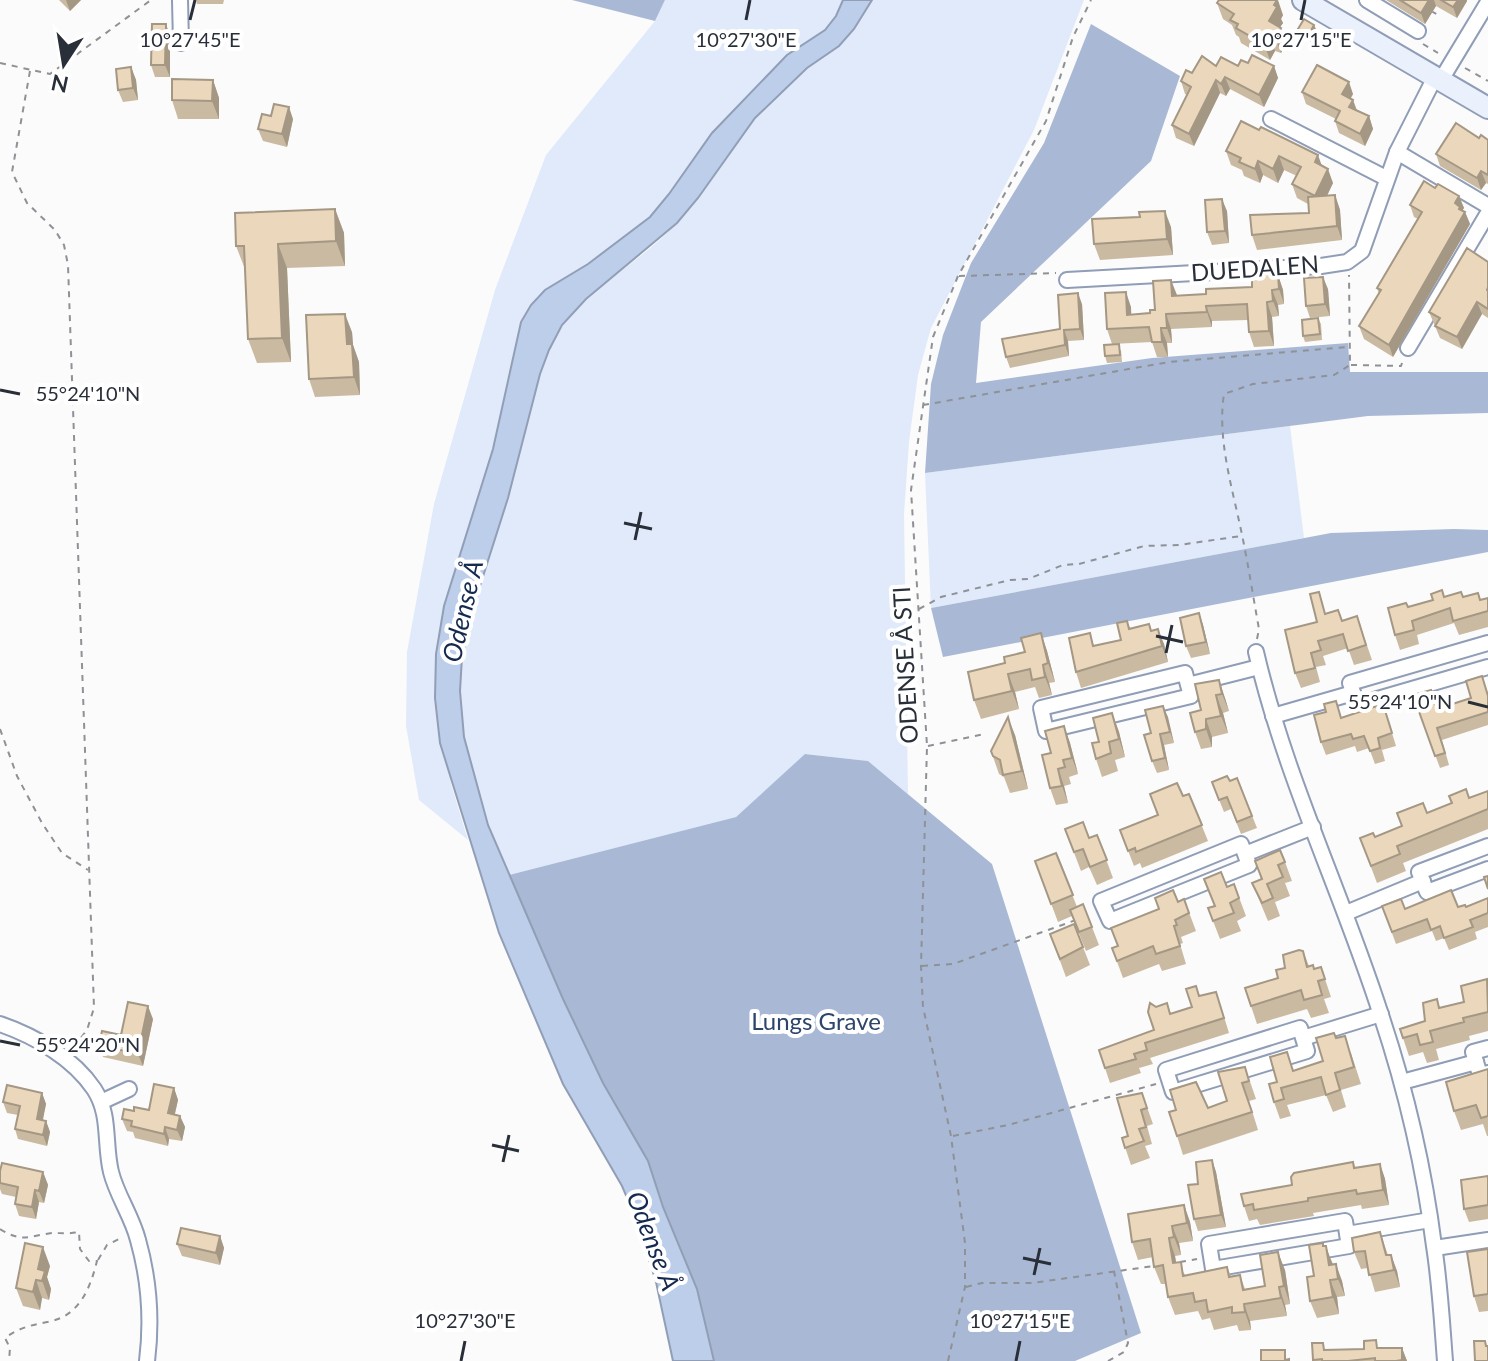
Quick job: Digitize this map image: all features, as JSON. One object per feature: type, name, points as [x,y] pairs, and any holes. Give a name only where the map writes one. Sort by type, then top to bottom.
[{"type":"street","points":[[180,0],[181,43]]},
{"type":"street","points":[[1303,0],[1488,108]]},
{"type":"street","points":[[1367,0],[1418,31]]},
{"type":"street","name":"DUEDALEN","points":[[1067,280],[1347,262],[1357,258],[1367,242],[1397,152],[1438,79],[1488,2]]},
{"type":"street","points":[[1271,119],[1386,178]]},
{"type":"street","points":[[1397,152],[1488,206]]},
{"type":"street","points":[[1408,348],[1488,213]]},
{"type":"street","points":[[1488,643],[1350,683],[1357,705],[1488,667]]},
{"type":"street","points":[[1188,685],[1258,660],[1273,716],[1346,913],[1402,1082],[1435,1248],[1445,1361]]},
{"type":"street","points":[[1185,673],[1188,685],[1191,696],[1046,731],[1041,708],[1185,673]]},
{"type":"street","points":[[1273,716],[1353,693]]},
{"type":"street","points":[[1245,854],[1313,827]]},
{"type":"street","points":[[1241,844],[1245,854],[1249,865],[1110,921],[1101,901],[1241,844]]},
{"type":"street","points":[[1488,846],[1419,872],[1427,892],[1488,869]]},
{"type":"street","points":[[1346,913],[1423,881]]},
{"type":"street","points":[[1303,1038],[1381,1014]]},
{"type":"street","points":[[0,1024],[33,1038],[64,1059],[93,1087],[101,1102],[107,1126],[110,1171],[136,1234],[149,1308],[147,1361]]},
{"type":"street","points":[[1300,1028],[1303,1038],[1307,1051],[1173,1092],[1166,1070],[1300,1028]]},
{"type":"street","points":[[1488,1048],[1473,1052],[1480,1075],[1488,1073]]},
{"type":"street","points":[[1402,1082],[1476,1062]]},
{"type":"street","points":[[101,1102],[129,1089]]},
{"type":"street","points":[[1347,1234],[1430,1220]]},
{"type":"street","points":[[1345,1221],[1347,1234],[1349,1246],[1213,1269],[1209,1244],[1345,1221]]},
{"type":"street","points":[[1435,1248],[1488,1240]]},
{"type":"path","points":[[0,63],[50,74],[151,0]]},
{"type":"path","name":"ODENSE Å STI","points":[[948,1361],[965,1287],[965,1243],[951,1136],[923,1007],[921,966],[927,746],[911,490],[933,337],[958,276],[1046,121],[1073,37],[1091,0]]},
{"type":"path","points":[[1427,8],[1440,16]]},
{"type":"path","points":[[30,71],[12,172],[27,203],[55,230],[64,245],[68,265],[94,1008],[87,1030],[64,1059]]},
{"type":"path","points":[[1347,262],[1351,292],[1350,365]]},
{"type":"path","points":[[958,276],[1055,273],[1067,280]]},
{"type":"path","points":[[922,405],[1169,362],[1350,347]]},
{"type":"path","points":[[1258,660],[1259,629],[1223,436],[1221,414],[1224,394],[1253,384],[1334,375],[1350,365],[1401,366],[1408,348]]},
{"type":"path","points":[[919,609],[941,597],[1010,580],[1028,579],[1063,565],[1079,564],[1144,546],[1179,545],[1243,536]]},
{"type":"path","points":[[0,729],[35,813],[62,853],[89,871]]},
{"type":"path","points":[[927,746],[984,734]]},
{"type":"path","points":[[921,966],[953,964],[1077,920]]},
{"type":"path","points":[[951,1136],[1008,1125],[1169,1080]]},
{"type":"path","points":[[0,1229],[11,1236],[26,1239],[53,1233],[79,1232],[80,1249],[89,1261],[97,1261]]},
{"type":"path","points":[[9,1361],[10,1348],[5,1338],[24,1328],[67,1315],[82,1303],[97,1261],[113,1240],[136,1234]]},
{"type":"path","points":[[1170,1263],[1211,1258]]},
{"type":"path","points":[[965,1287],[982,1283],[1032,1283],[1156,1265]]},
{"type":"path","points":[[1108,1361],[1124,1352],[1128,1343],[1114,1271]]},
{"type":"shaded area","points":[[665,0],[843,0],[825,30],[787,55],[712,133],[650,217],[588,264],[545,290],[521,322],[493,449],[444,606],[436,654],[451,784],[468,840],[419,800],[406,726],[407,652],[434,504],[495,290],[546,155],[655,21]]},
{"type":"shaded area","points":[[872,0],[1084,0],[1034,130],[931,328],[918,375],[904,514],[908,794],[868,761],[806,754],[736,817],[509,875],[471,769],[461,714],[462,658],[472,609],[547,353],[555,337],[578,309],[678,222],[757,116],[795,78],[845,39]]},
{"type":"shaded area","points":[[1290,426],[1304,538],[931,608],[925,473]]},
{"type":"green space","points":[[572,0],[665,0],[655,21]]},
{"type":"green space","points":[[1091,24],[1180,76],[1151,161],[981,322],[976,383],[1152,358],[1348,343],[1350,372],[1488,372],[1488,413],[1368,416],[925,473],[931,384],[943,335],[971,263],[1044,143]]},
{"type":"green space","points":[[1488,530],[1488,552],[943,657],[931,608],[1331,533]]},
{"type":"green space","name":"Lungs Grave","points":[[805,754],[868,761],[992,864],[1141,1333],[1075,1361],[714,1361],[697,1289],[663,1207],[648,1161],[603,1083],[509,875],[736,817]]},
{"type":"water","name":"Odense Å","points":[[843,0],[872,0],[839,46],[807,68],[755,118],[677,223],[586,299],[562,325],[540,374],[462,657],[460,691],[464,737],[488,825],[603,1083],[648,1161],[663,1207],[697,1289],[714,1361],[673,1361],[656,1282],[637,1221],[622,1186],[563,1084],[499,933],[440,743],[435,698],[436,654],[444,606],[493,449],[521,322],[531,305],[545,290],[588,264],[650,217],[712,133],[787,55],[825,30]]},
{"type":"building","points":[[1219,0],[1277,0],[1274,5],[1277,7],[1269,21],[1281,28],[1275,37],[1270,35],[1264,44],[1236,28],[1238,24],[1230,20],[1234,14],[1217,3]]},
{"type":"building","points":[[1400,0],[1429,0],[1421,13]]},
{"type":"building","points":[[1441,0],[1458,0],[1453,7]]},
{"type":"building","points":[[1304,19],[1314,25],[1308,36],[1298,29]]},
{"type":"building","points":[[152,24],[166,24],[165,65],[151,65]]},
{"type":"building","points":[[1252,55],[1274,66],[1259,95],[1225,77],[1221,84],[1216,80],[1189,134],[1172,125],[1191,87],[1181,81],[1186,70],[1192,73],[1202,56],[1216,66],[1221,57],[1238,66],[1241,60],[1248,63]]},
{"type":"building","points":[[1317,65],[1349,82],[1342,94],[1353,100],[1349,107],[1369,116],[1360,134],[1335,121],[1340,111],[1302,92]]},
{"type":"building","points":[[131,67],[133,88],[118,90],[116,69]]},
{"type":"building","points":[[172,79],[213,80],[212,101],[172,100]]},
{"type":"building","points":[[274,104],[289,107],[282,134],[258,129],[262,114],[271,116]]},
{"type":"building","points":[[1241,121],[1259,130],[1261,127],[1318,155],[1315,162],[1328,169],[1315,196],[1292,184],[1301,167],[1279,156],[1273,169],[1258,161],[1255,169],[1239,162],[1241,158],[1226,151]]},
{"type":"building","points":[[1456,123],[1479,138],[1481,135],[1488,140],[1488,175],[1481,171],[1477,178],[1436,154]]},
{"type":"building","points":[[1424,181],[1435,188],[1438,184],[1459,196],[1455,203],[1465,212],[1389,345],[1359,326],[1381,290],[1377,288],[1422,212],[1410,205]]},
{"type":"building","points":[[1335,195],[1337,226],[1252,235],[1250,215],[1309,213],[1308,197]]},
{"type":"building","points":[[1222,199],[1225,231],[1207,232],[1205,200]]},
{"type":"building","points":[[335,209],[336,241],[278,244],[282,338],[248,339],[244,246],[236,246],[235,213]]},
{"type":"building","points":[[1165,211],[1167,239],[1094,244],[1092,219],[1140,217],[1139,212]]},
{"type":"building","points":[[1467,248],[1488,262],[1488,309],[1477,302],[1457,337],[1435,326],[1440,318],[1429,312]]},
{"type":"building","points":[[1252,274],[1278,275],[1279,289],[1272,290],[1273,301],[1267,302],[1269,331],[1249,332],[1247,304],[1206,306],[1207,312],[1166,314],[1167,328],[1161,328],[1162,342],[1152,342],[1149,327],[1107,329],[1105,293],[1126,292],[1127,315],[1150,313],[1150,310],[1155,310],[1153,281],[1171,280],[1172,296],[1206,294],[1206,289],[1252,287]]},
{"type":"building","points":[[1323,277],[1325,304],[1306,306],[1304,278]]},
{"type":"building","points":[[1078,293],[1080,329],[1064,330],[1065,345],[1006,357],[1002,339],[1060,329],[1058,295]]},
{"type":"building","points":[[345,314],[347,344],[352,344],[354,377],[309,379],[306,315]]},
{"type":"building","points":[[1318,318],[1320,334],[1303,336],[1302,320]]},
{"type":"building","points":[[1119,344],[1120,355],[1105,356],[1104,345]]},
{"type":"building","points":[[1442,590],[1444,597],[1461,592],[1463,597],[1478,593],[1480,600],[1488,598],[1488,611],[1453,621],[1450,608],[1412,621],[1414,630],[1395,635],[1388,608],[1406,603],[1408,607],[1433,600],[1431,594]]},
{"type":"building","points":[[1319,592],[1325,614],[1338,610],[1342,621],[1357,616],[1366,645],[1348,651],[1343,634],[1318,641],[1321,650],[1311,653],[1315,668],[1295,673],[1285,630],[1317,622],[1310,594]]},
{"type":"building","points":[[1199,613],[1206,642],[1186,646],[1180,618]]},
{"type":"building","points":[[1127,621],[1129,629],[1149,624],[1151,631],[1158,629],[1162,646],[1076,672],[1069,638],[1090,633],[1093,646],[1121,640],[1117,623]]},
{"type":"building","points":[[1041,633],[1048,663],[1043,665],[1045,677],[1032,680],[1030,669],[1008,674],[1012,691],[974,700],[968,672],[1005,663],[1004,657],[1025,652],[1021,638]]},
{"type":"building","points":[[1482,676],[1488,696],[1488,712],[1437,728],[1445,753],[1435,756],[1413,695],[1431,690],[1437,709],[1471,698],[1466,681]]},
{"type":"building","points":[[1219,680],[1222,694],[1216,695],[1221,716],[1206,719],[1206,729],[1195,732],[1190,713],[1201,710],[1195,684]]},
{"type":"building","points":[[1336,701],[1341,718],[1383,704],[1392,733],[1378,738],[1380,748],[1370,751],[1364,736],[1353,739],[1351,734],[1321,742],[1314,715],[1326,712],[1324,704]]},
{"type":"building","points":[[1163,706],[1170,732],[1160,734],[1165,758],[1152,761],[1144,735],[1151,733],[1145,710]]},
{"type":"building","points":[[1112,713],[1119,739],[1109,742],[1111,753],[1096,759],[1092,743],[1099,742],[1093,718]]},
{"type":"building","points":[[1008,717],[1022,771],[1003,775],[1000,760],[991,751]]},
{"type":"building","points":[[1064,726],[1072,758],[1063,760],[1065,767],[1058,769],[1062,786],[1050,788],[1042,755],[1051,753],[1045,731]]},
{"type":"building","points":[[1227,776],[1230,781],[1237,778],[1252,816],[1237,822],[1227,797],[1219,800],[1212,782]]},
{"type":"building","points":[[1177,783],[1183,796],[1189,794],[1202,825],[1136,852],[1135,848],[1128,851],[1120,830],[1158,815],[1150,794]]},
{"type":"building","points":[[1466,789],[1469,798],[1488,791],[1488,809],[1397,846],[1400,854],[1371,866],[1360,838],[1373,833],[1375,837],[1402,826],[1397,813],[1423,803],[1427,813],[1452,803],[1449,796]]},
{"type":"building","points":[[1083,822],[1089,838],[1097,835],[1107,860],[1090,867],[1083,849],[1074,852],[1065,829]]},
{"type":"building","points":[[1280,850],[1285,862],[1278,865],[1283,877],[1267,884],[1273,898],[1262,903],[1252,883],[1262,879],[1255,861]]},
{"type":"building","points":[[1056,853],[1073,895],[1051,904],[1035,861]]},
{"type":"building","points":[[1221,872],[1227,887],[1234,884],[1239,898],[1230,903],[1234,913],[1213,921],[1208,908],[1215,906],[1204,879]]},
{"type":"building","points":[[1173,890],[1178,902],[1184,899],[1189,913],[1175,920],[1180,946],[1156,954],[1153,946],[1117,961],[1112,948],[1118,946],[1111,928],[1159,909],[1155,898]]},
{"type":"building","points":[[1451,890],[1458,907],[1488,898],[1488,913],[1470,920],[1473,927],[1444,938],[1440,926],[1431,930],[1427,919],[1392,932],[1382,906],[1401,899],[1405,909]]},
{"type":"building","points":[[1083,904],[1092,927],[1079,932],[1070,910]]},
{"type":"building","points":[[1074,924],[1083,947],[1060,959],[1050,934]]},
{"type":"building","points":[[1303,951],[1307,967],[1321,967],[1325,979],[1318,981],[1322,995],[1304,1000],[1301,990],[1251,1006],[1245,988],[1278,978],[1276,970],[1285,968],[1283,955]]},
{"type":"building","points":[[1487,979],[1488,1012],[1430,1031],[1433,1042],[1420,1045],[1417,1034],[1403,1038],[1400,1029],[1425,1021],[1423,1003],[1437,999],[1439,1008],[1464,1002],[1461,986]]},
{"type":"building","points":[[1196,986],[1199,996],[1216,992],[1224,1018],[1145,1043],[1147,1050],[1134,1054],[1136,1059],[1105,1068],[1099,1050],[1154,1030],[1148,1012],[1150,1003],[1156,1007],[1167,1003],[1170,1014],[1192,1007],[1186,989]]},
{"type":"building","points":[[128,1002],[148,1006],[138,1054],[99,1045],[102,1031],[121,1035]]},
{"type":"building","points":[[1334,1033],[1336,1038],[1345,1036],[1354,1067],[1335,1073],[1340,1090],[1326,1095],[1321,1077],[1281,1088],[1284,1099],[1274,1102],[1269,1084],[1277,1082],[1270,1057],[1287,1052],[1293,1071],[1323,1061],[1316,1038]]},
{"type":"building","points":[[1245,1067],[1249,1081],[1242,1083],[1252,1112],[1177,1136],[1169,1112],[1176,1110],[1170,1090],[1196,1082],[1208,1108],[1227,1101],[1218,1072]]},
{"type":"building","points":[[1488,1069],[1488,1116],[1481,1118],[1476,1105],[1454,1111],[1446,1082]]},
{"type":"building","points":[[154,1084],[174,1088],[168,1113],[180,1116],[177,1130],[165,1127],[164,1134],[131,1126],[132,1121],[122,1119],[124,1109],[149,1110]]},
{"type":"building","points":[[7,1085],[42,1093],[37,1119],[46,1121],[43,1135],[15,1129],[20,1106],[3,1102]]},
{"type":"building","points":[[1142,1093],[1147,1108],[1141,1110],[1146,1127],[1139,1129],[1144,1141],[1125,1148],[1122,1138],[1128,1136],[1117,1098]]},
{"type":"building","points":[[1212,1160],[1221,1215],[1194,1219],[1188,1185],[1198,1184],[1196,1162]]},
{"type":"building","points":[[1353,1162],[1354,1168],[1380,1164],[1383,1190],[1357,1194],[1356,1190],[1254,1210],[1253,1204],[1244,1206],[1241,1194],[1292,1185],[1294,1173]]},
{"type":"building","points":[[2,1163],[43,1172],[32,1207],[15,1204],[18,1187],[0,1183]]},
{"type":"building","points":[[1488,1176],[1488,1205],[1464,1209],[1461,1180]]},
{"type":"building","points":[[1184,1205],[1187,1223],[1172,1226],[1174,1237],[1169,1238],[1173,1263],[1181,1262],[1183,1276],[1227,1267],[1229,1277],[1240,1275],[1243,1290],[1265,1286],[1260,1255],[1278,1252],[1284,1286],[1279,1287],[1281,1298],[1244,1304],[1245,1312],[1232,1313],[1232,1307],[1208,1312],[1206,1300],[1195,1302],[1193,1293],[1168,1297],[1163,1265],[1154,1267],[1150,1239],[1132,1242],[1128,1214]]},
{"type":"building","points":[[181,1228],[220,1236],[216,1253],[177,1244]]},
{"type":"building","points":[[1380,1232],[1394,1270],[1369,1275],[1365,1251],[1354,1252],[1352,1238]]},
{"type":"building","points":[[25,1243],[43,1247],[38,1269],[45,1271],[42,1281],[36,1280],[33,1292],[16,1288]]},
{"type":"building","points":[[1323,1243],[1329,1265],[1336,1264],[1338,1279],[1330,1280],[1333,1297],[1310,1301],[1307,1277],[1314,1276],[1309,1245]]},
{"type":"building","points":[[1488,1249],[1488,1294],[1474,1296],[1467,1252]]},
{"type":"building","points":[[1376,1340],[1377,1348],[1402,1348],[1402,1360],[1313,1360],[1312,1343],[1323,1343],[1324,1350],[1364,1349],[1364,1341]]},
{"type":"building","points":[[1474,1341],[1485,1341],[1488,1361],[1475,1361]]},
{"type":"building","points":[[1261,1350],[1285,1350],[1285,1360],[1289,1361],[1261,1361]]}]
